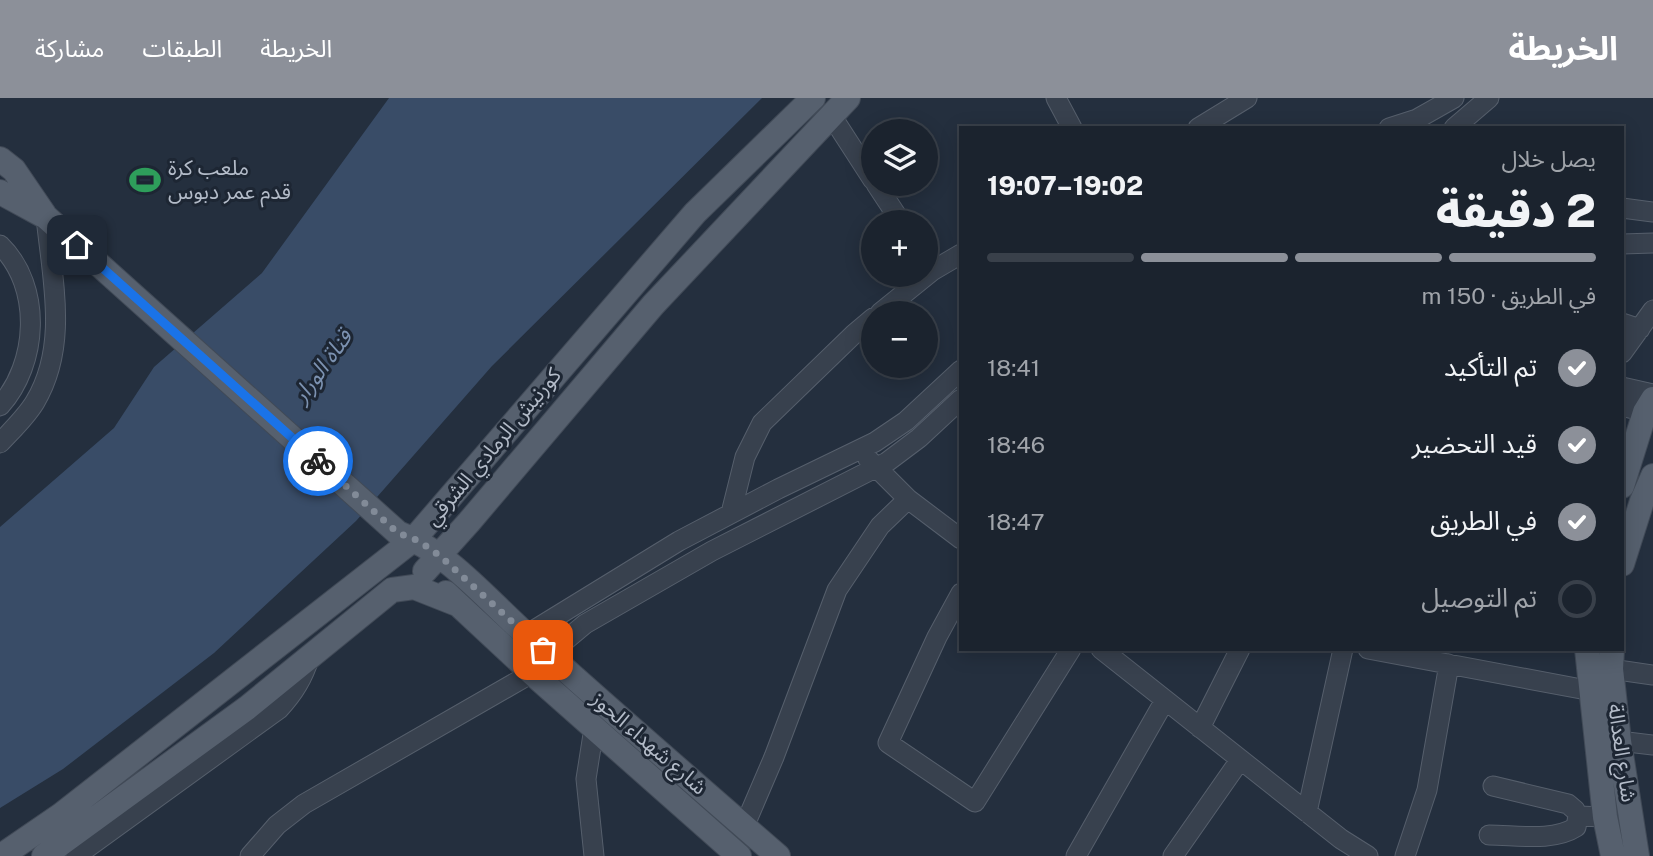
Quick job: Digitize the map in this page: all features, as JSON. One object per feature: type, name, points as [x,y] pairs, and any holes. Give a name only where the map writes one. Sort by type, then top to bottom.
[{"type":"main road","name":"كورنيش الرمادي الشرقي","points":[[1,856],[61,815],[325,607],[406,539],[695,213],[813,98]]},
{"type":"main road","name":"كورنيش الرمادي الشرقي","points":[[433,564],[653,305],[840,107]]},
{"type":"main road","points":[[0,159],[15,170],[46,217]]},
{"type":"main road","points":[[0,192],[46,217]]},
{"type":"main road","name":"شارع شهداء الحوز","points":[[46,217],[433,564],[473,585],[526,635],[540,664],[594,728],[739,856]]},
{"type":"main road","points":[[1624,478],[1643,403]]},
{"type":"main road","points":[[1624,558],[1653,476]]},
{"type":"main road","points":[[469,522],[462,540],[461,559],[473,585]]},
{"type":"main road","name":"شارع شهداء الحوز","points":[[433,564],[457,604],[540,664],[778,856]]},
{"type":"main road","points":[[44,856],[247,708],[392,590],[402,587],[421,588],[457,604]]},
{"type":"main road","points":[[325,607],[343,628]]},
{"type":"main road","name":"شارع العدالة","points":[[1587,651],[1605,817],[1613,856]]},
{"type":"main road","name":"شارع العدالة","points":[[1612,659],[1619,741],[1637,856]]},
{"type":"street","points":[[1056,98],[1071,126]]},
{"type":"street","points":[[1201,126],[1247,98]]},
{"type":"street","points":[[1395,126],[1417,119],[1454,98]]},
{"type":"street","points":[[1457,126],[1489,98]]},
{"type":"street","points":[[840,107],[861,153]]},
{"type":"street","points":[[1624,208],[1653,212]]},
{"type":"street","points":[[0,443],[34,404],[52,361],[56,338],[46,217]]},
{"type":"street","points":[[1624,244],[1653,243]]},
{"type":"street","points":[[0,245],[18,270],[26,292],[30,336],[27,358],[20,378],[0,406]]},
{"type":"street","points":[[938,263],[959,255]]},
{"type":"street","points":[[893,301],[907,287]]},
{"type":"street","points":[[1624,347],[1631,326],[1653,310]]},
{"type":"street","points":[[731,513],[745,457],[762,423],[861,328]]},
{"type":"street","points":[[526,635],[629,570],[731,513],[861,450],[906,421],[959,372]]},
{"type":"street","points":[[1624,389],[1643,403]]},
{"type":"street","points":[[250,856],[277,825],[304,804],[540,664],[585,624],[712,551],[875,468],[909,447],[959,402]]},
{"type":"street","points":[[861,450],[875,468],[908,499],[959,537]]},
{"type":"street","points":[[744,827],[837,590],[880,526],[908,499]]},
{"type":"street","points":[[959,597],[936,637],[888,743],[975,802],[1070,651]]},
{"type":"street","points":[[1104,651],[1341,839],[1368,856]]},
{"type":"street","points":[[1200,728],[1239,651]]},
{"type":"street","points":[[1307,812],[1343,651]]},
{"type":"street","points":[[1379,651],[1592,691]]},
{"type":"street","points":[[76,856],[279,709],[293,694],[304,676],[310,656]]},
{"type":"street","points":[[1612,659],[1650,669]]},
{"type":"street","points":[[1405,856],[1427,790],[1449,664]]},
{"type":"street","points":[[1076,856],[1165,700]]},
{"type":"street","points":[[594,728],[586,779],[594,856]]},
{"type":"street","points":[[1619,741],[1653,746]]},
{"type":"street","points":[[1172,856],[1240,760]]},
{"type":"street","points":[[1489,835],[1567,833],[1576,827],[1578,816],[1568,804],[1493,786]]},
{"type":"street","points":[[1578,816],[1605,817]]},
{"type":"water","name":"قناة الورار","points":[[389,98],[762,98],[492,366],[356,521],[214,653],[63,769],[0,808],[0,527],[114,428],[154,367],[262,273]]},
{"type":"way so far","points":[[318,461],[398,533],[419,541],[440,556],[543,650]]},
{"type":"place","name":"ملعب كرة قدم عمر دبوس","points":[[145,180]]},
{"type":"route","points":[[77,245],[318,461]]}]
